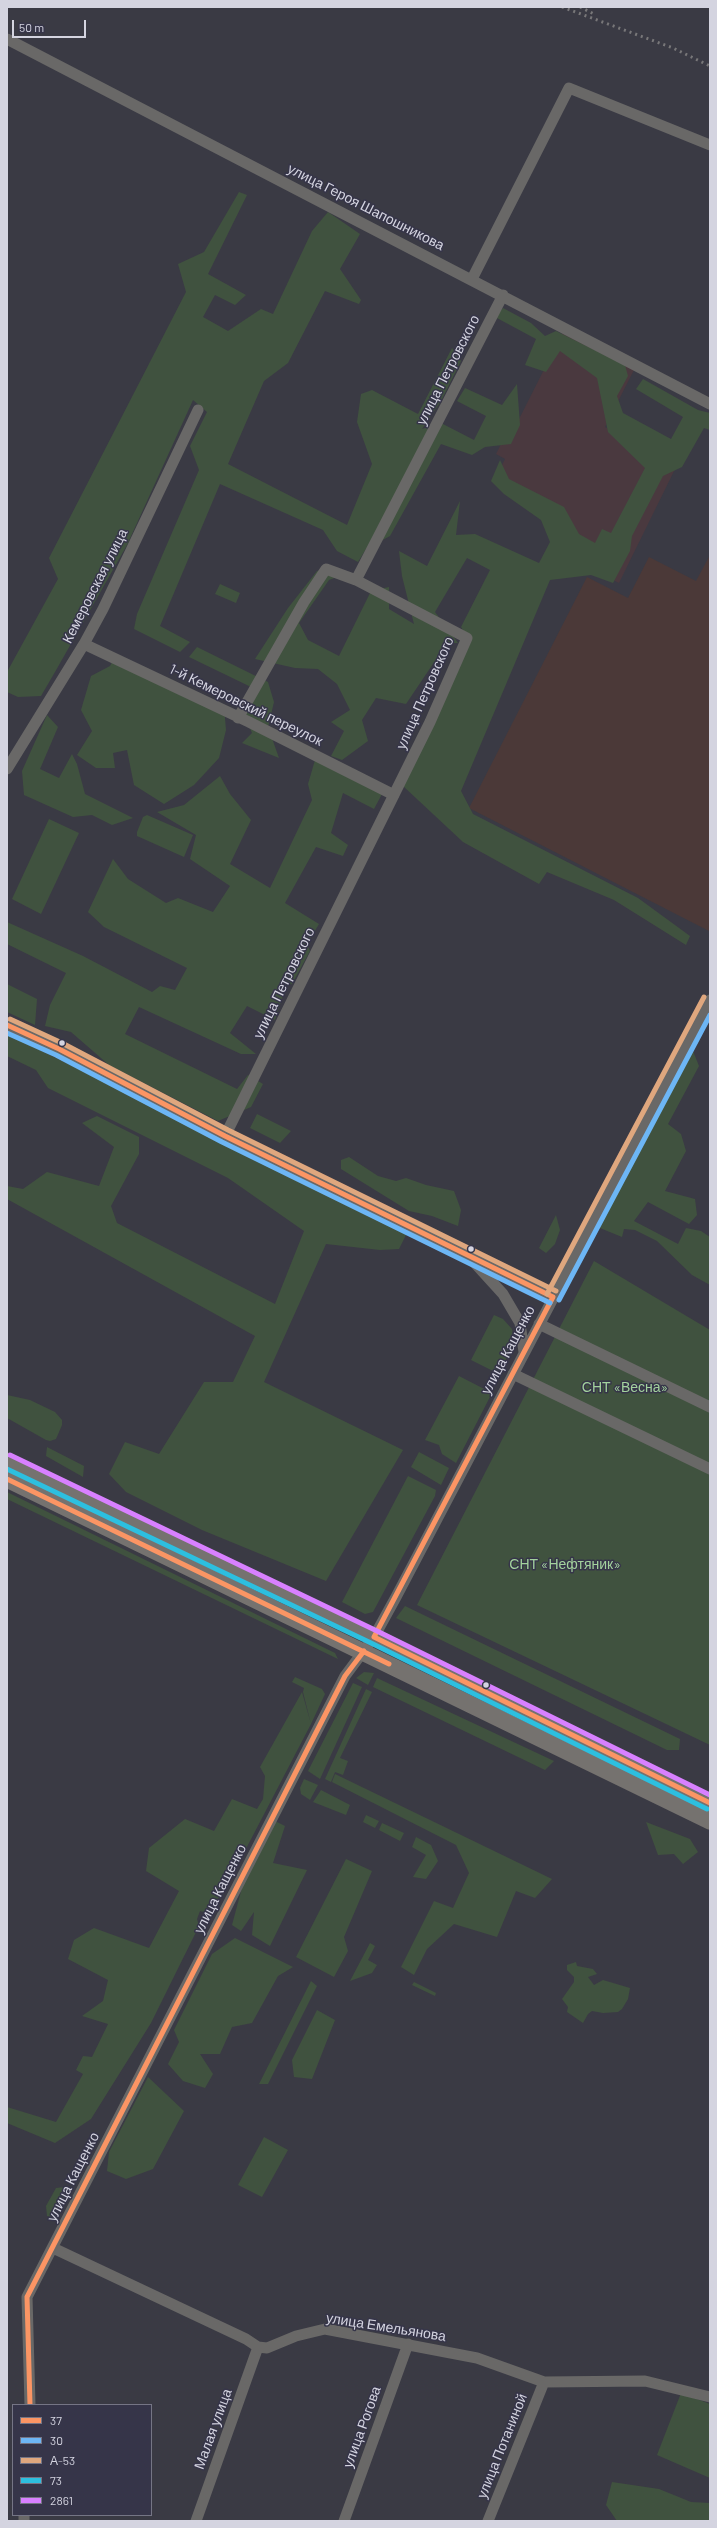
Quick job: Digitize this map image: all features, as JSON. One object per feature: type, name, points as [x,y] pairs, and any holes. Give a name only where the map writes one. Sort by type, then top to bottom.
[{"type":"main road","points":[[7,1461],[374,1637],[710,1804]]},
{"type":"main road","points":[[7,1479],[364,1651],[710,1821]]},
{"type":"street","name":"улица Героя Шапошникова","points":[[7,39],[503,295],[710,404]]},
{"type":"street","points":[[472,279],[569,88],[710,145]]},
{"type":"street","name":"улица Петровского","points":[[225,1136],[394,795],[467,638],[356,580],[503,295]]},
{"type":"street","name":"Кемеровская улица","points":[[7,769],[84,644],[125,565],[154,498],[198,410]]},
{"type":"street","points":[[238,718],[304,602],[326,569],[356,580]]},
{"type":"street","name":"1-й Кемеровский переулок","points":[[84,644],[394,795]]},
{"type":"street","name":"улица Кащенко","points":[[30,2404],[27,2297],[345,1676],[374,1637],[710,1000]]},
{"type":"street","points":[[7,1025],[58,1049],[225,1136],[553,1297]]},
{"type":"street","points":[[469,1256],[502,1294],[520,1322],[524,1352]]},
{"type":"street","points":[[539,1324],[710,1407]]},
{"type":"street","points":[[513,1374],[710,1469]]},
{"type":"street","points":[[53,2248],[258,2347]]},
{"type":"street","name":"улица Емельянова","points":[[258,2347],[267,2348],[296,2336],[325,2329],[477,2358],[544,2382],[645,2381],[710,2397]]},
{"type":"street","name":"улица Рогова","points":[[344,2521],[408,2344]]},
{"type":"street","name":"Малая улица","points":[[196,2521],[258,2347]]},
{"type":"street","name":"улица Потаниной","points":[[488,2521],[544,2382]]},
{"type":"shaded area","points":[[563,332],[635,368],[605,427],[678,463],[619,583],[569,558],[556,514],[493,483],[505,459],[496,454],[509,429],[516,425]]},
{"type":"shaded area","points":[[710,555],[709,931],[469,808],[587,577],[628,598],[649,557],[696,581]]},
{"type":"green space","points":[[239,192],[247,195],[208,274],[246,295],[235,305],[215,295],[203,317],[228,331],[261,309],[273,314],[312,231],[328,212],[360,234],[340,269],[361,300],[359,304],[325,291],[288,363],[264,381],[228,464],[347,525],[372,464],[357,422],[361,394],[372,390],[418,414],[452,348],[461,361],[441,401],[422,429],[441,423],[474,440],[486,416],[457,401],[465,388],[502,405],[517,384],[520,425],[511,444],[485,447],[472,455],[441,444],[390,536],[366,549],[358,562],[337,551],[323,530],[220,484],[160,626],[190,642],[180,652],[134,629],[137,614],[199,470],[190,446],[207,412],[193,400],[127,545],[41,696],[18,697],[7,692],[7,672],[58,579],[49,558],[186,292],[178,264],[204,252]]},
{"type":"green space","points":[[503,308],[531,323],[545,336],[556,331],[625,365],[628,376],[617,396],[623,413],[671,439],[683,417],[636,389],[643,379],[698,410],[710,413],[710,430],[704,428],[682,467],[663,476],[632,536],[630,551],[613,583],[591,575],[550,580],[461,791],[473,814],[638,898],[690,936],[686,945],[614,900],[547,872],[539,884],[463,842],[403,786],[470,641],[461,627],[490,570],[467,558],[435,612],[458,643],[447,643],[406,704],[376,698],[362,720],[368,741],[342,760],[331,756],[344,731],[331,722],[350,710],[337,684],[318,669],[295,668],[255,659],[288,608],[317,571],[333,567],[337,577],[329,580],[299,623],[308,640],[339,656],[371,591],[389,587],[389,609],[414,624],[402,576],[399,551],[427,566],[460,501],[456,535],[475,534],[539,563],[550,542],[541,520],[504,494],[491,481],[500,460],[509,479],[564,507],[579,534],[595,543],[602,529],[611,533],[645,468],[608,432],[597,378],[560,351],[546,372],[525,365],[536,339],[495,317]]},
{"type":"green space","points":[[220,584],[240,593],[236,603],[215,594]]},
{"type":"green space","points":[[197,647],[268,682],[274,702],[268,727],[279,758],[242,743],[252,733],[241,708],[251,687],[189,657]]},
{"type":"green space","points":[[116,654],[224,706],[226,730],[219,758],[194,785],[164,804],[134,785],[127,750],[113,753],[115,768],[96,768],[77,755],[92,731],[81,710],[91,676],[110,666]]},
{"type":"green space","points":[[47,715],[58,727],[40,769],[59,778],[72,754],[77,764],[85,794],[133,818],[112,825],[92,815],[73,817],[24,795],[22,771]]},
{"type":"green space","points":[[315,760],[382,794],[374,809],[343,793],[331,833],[348,845],[343,856],[316,847],[285,903],[319,924],[307,944],[310,951],[292,984],[280,987],[283,995],[275,1020],[247,1006],[230,1033],[256,1054],[241,1054],[139,1007],[125,1034],[237,1089],[248,1075],[263,1084],[251,1107],[218,1121],[109,1065],[71,1032],[45,1026],[50,1005],[66,973],[7,944],[7,922],[83,956],[152,992],[160,986],[175,990],[187,968],[104,927],[88,912],[113,859],[128,879],[166,903],[178,898],[213,912],[230,886],[190,859],[196,835],[157,812],[184,805],[220,776],[230,794],[251,820],[230,864],[270,888],[312,800],[308,784]]},
{"type":"green space","points":[[147,815],[193,835],[184,857],[137,836],[137,832],[143,817]]},
{"type":"green space","points":[[49,819],[79,833],[41,914],[12,899]]},
{"type":"green space","points":[[7,984],[37,999],[35,1025],[7,1012]]},
{"type":"green space","points":[[7,1034],[408,1231],[399,1249],[380,1250],[326,1244],[264,1382],[403,1450],[326,1581],[202,1530],[126,1492],[109,1474],[125,1442],[159,1454],[204,1382],[233,1382],[255,1336],[7,1199],[7,1186],[23,1189],[47,1172],[99,1186],[114,1147],[82,1123],[97,1116],[139,1137],[139,1154],[111,1206],[117,1223],[275,1304],[304,1231],[228,1178],[48,1088],[36,1070],[7,1056]]},
{"type":"green space","points":[[691,1046],[699,1066],[668,1124],[681,1134],[686,1151],[665,1191],[695,1199],[697,1215],[689,1224],[648,1202],[634,1221],[678,1244],[686,1228],[701,1231],[710,1237],[710,1285],[692,1275],[657,1241],[635,1230],[624,1229],[622,1237],[595,1226]]},
{"type":"green space","points":[[257,1114],[291,1131],[280,1143],[250,1128]]},
{"type":"green space","points":[[349,1157],[378,1176],[396,1181],[406,1178],[426,1185],[454,1191],[461,1210],[458,1226],[432,1216],[409,1211],[341,1169],[341,1160]]},
{"type":"green space","points":[[556,1215],[560,1230],[555,1244],[546,1253],[539,1248]]},
{"type":"green space","name":"СНТ «Нефтяник»","points":[[594,1261],[710,1330],[710,1745],[417,1605]]},
{"type":"green space","points":[[494,1315],[503,1319],[512,1329],[514,1343],[499,1374],[471,1360]]},
{"type":"green space","points":[[459,1376],[492,1393],[456,1463],[442,1454],[439,1445],[425,1440]]},
{"type":"green space","points":[[7,1395],[30,1400],[55,1412],[62,1420],[62,1425],[56,1439],[50,1441],[46,1440],[7,1418]]},
{"type":"green space","points":[[47,1447],[84,1466],[83,1477],[46,1456]]},
{"type":"green space","points":[[419,1452],[449,1468],[441,1485],[411,1467]]},
{"type":"green space","points":[[408,1476],[436,1490],[435,1496],[373,1612],[365,1614],[342,1602]]},
{"type":"green space","points":[[7,1492],[335,1653],[338,1659],[7,1499]]},
{"type":"green space","points":[[405,1606],[680,1739],[679,1750],[667,1750],[396,1618]]},
{"type":"green space","points":[[364,1672],[374,1673],[368,1685],[356,1678]]},
{"type":"green space","points":[[295,1677],[322,1689],[325,1694],[311,1724],[303,1692],[304,1688],[292,1682]]},
{"type":"green space","points":[[377,1678],[554,1761],[545,1770],[373,1687]]},
{"type":"green space","points":[[353,1683],[362,1687],[320,1779],[308,1771]]},
{"type":"green space","points":[[366,1689],[372,1692],[340,1758],[348,1761],[343,1775],[335,1772],[331,1782],[325,1779]]},
{"type":"green space","points":[[302,1692],[311,1724],[225,1889],[207,1913],[200,1911],[197,1919],[199,1926],[151,2023],[91,2119],[55,2143],[7,2123],[7,2107],[56,2122],[83,2074],[76,2070],[83,2056],[92,2057],[108,2024],[82,2016],[103,2001],[108,1980],[68,1959],[74,1940],[94,1928],[149,1948],[179,1891],[146,1871],[149,1848],[185,1819],[214,1831],[232,1799],[257,1809],[263,1799],[265,1776],[260,1767]]},
{"type":"green space","points":[[335,1774],[552,1879],[535,1898],[516,1891],[497,1937],[454,1924],[427,1949],[414,1975],[401,1967],[434,1901],[453,1908],[469,1873],[456,1845],[332,1782]]},
{"type":"green space","points":[[304,1779],[318,1785],[310,1800],[301,1794],[300,1788]]},
{"type":"green space","points":[[321,1790],[350,1805],[346,1815],[313,1802]]},
{"type":"green space","points":[[366,1815],[379,1821],[375,1828],[363,1822]]},
{"type":"green space","points":[[275,1821],[285,1826],[273,1863],[307,1870],[270,1946],[252,1935],[254,1912],[241,1931],[232,1925],[243,1884]]},
{"type":"green space","points":[[646,1822],[690,1839],[698,1852],[683,1864],[674,1854],[658,1855]]},
{"type":"green space","points":[[382,1823],[404,1833],[400,1841],[379,1830]]},
{"type":"green space","points":[[416,1837],[431,1845],[438,1861],[426,1879],[413,1877],[426,1855],[412,1847]]},
{"type":"green space","points":[[346,1859],[372,1871],[344,1937],[348,1951],[334,1977],[296,1957]]},
{"type":"green space","points":[[235,1938],[293,1967],[278,1976],[252,2023],[232,2027],[220,2054],[200,2054],[213,2074],[205,2088],[183,2081],[168,2064],[179,2042],[174,2030],[212,1954]]},
{"type":"green space","points":[[370,1943],[375,1946],[368,1960],[377,1965],[372,1973],[350,1981]]},
{"type":"green space","points":[[576,1962],[577,1966],[593,1969],[597,1974],[588,1977],[594,1985],[603,1980],[630,1988],[628,1999],[622,2009],[618,2012],[603,2013],[592,2011],[588,2014],[583,2023],[567,2012],[568,2007],[562,1999],[574,1982],[574,1977],[567,1970],[567,1965]]},
{"type":"green space","points":[[311,1981],[317,1986],[268,2084],[259,2084]]},
{"type":"green space","points":[[414,1982],[436,1993],[435,1996],[412,1985]]},
{"type":"green space","points":[[317,2010],[335,2020],[312,2079],[294,2077],[292,2060]]},
{"type":"green space","points":[[148,2077],[184,2111],[153,2169],[126,2179],[107,2171],[109,2152]]},
{"type":"green space","points":[[264,2137],[288,2150],[262,2197],[238,2185]]},
{"type":"green space","points":[[65,2187],[70,2189],[55,2217],[47,2216],[46,2206],[56,2188]]},
{"type":"green space","points":[[681,2393],[710,2404],[710,2478],[657,2455]]},
{"type":"green space","points":[[612,2482],[659,2489],[691,2502],[710,2503],[710,2521],[617,2521],[606,2505]]},
{"type":"railway","points":[[562,7],[673,48],[710,66]]},
{"type":"railway","points":[[580,7],[594,14]]},
{"type":"transit line","name":"А-53","points":[[547,1294],[704,997]]},
{"type":"transit line","name":"30","points":[[559,1300],[710,1015]]},
{"type":"transit line","name":"А-53","points":[[10,1019],[62,1043],[228,1130],[556,1291]]},
{"type":"transit line","name":"37","points":[[7,1025],[59,1049],[225,1136],[553,1297],[374,1637],[710,1803]]},
{"type":"transit line","name":"30","points":[[7,1033],[56,1055],[222,1142],[550,1303]]},
{"type":"transit line","name":"2861","points":[[10,1455],[377,1631],[710,1795]]},
{"type":"transit line","name":"73","points":[[7,1469],[371,1643],[707,1809]]},
{"type":"transit line","name":"37","points":[[7,1479],[389,1664]]},
{"type":"transit line","name":"37","points":[[30,2404],[27,2297],[345,1676],[364,1651]]},
{"type":"park label","name":"СНТ «Весна»","points":[[625,1387]]}]
